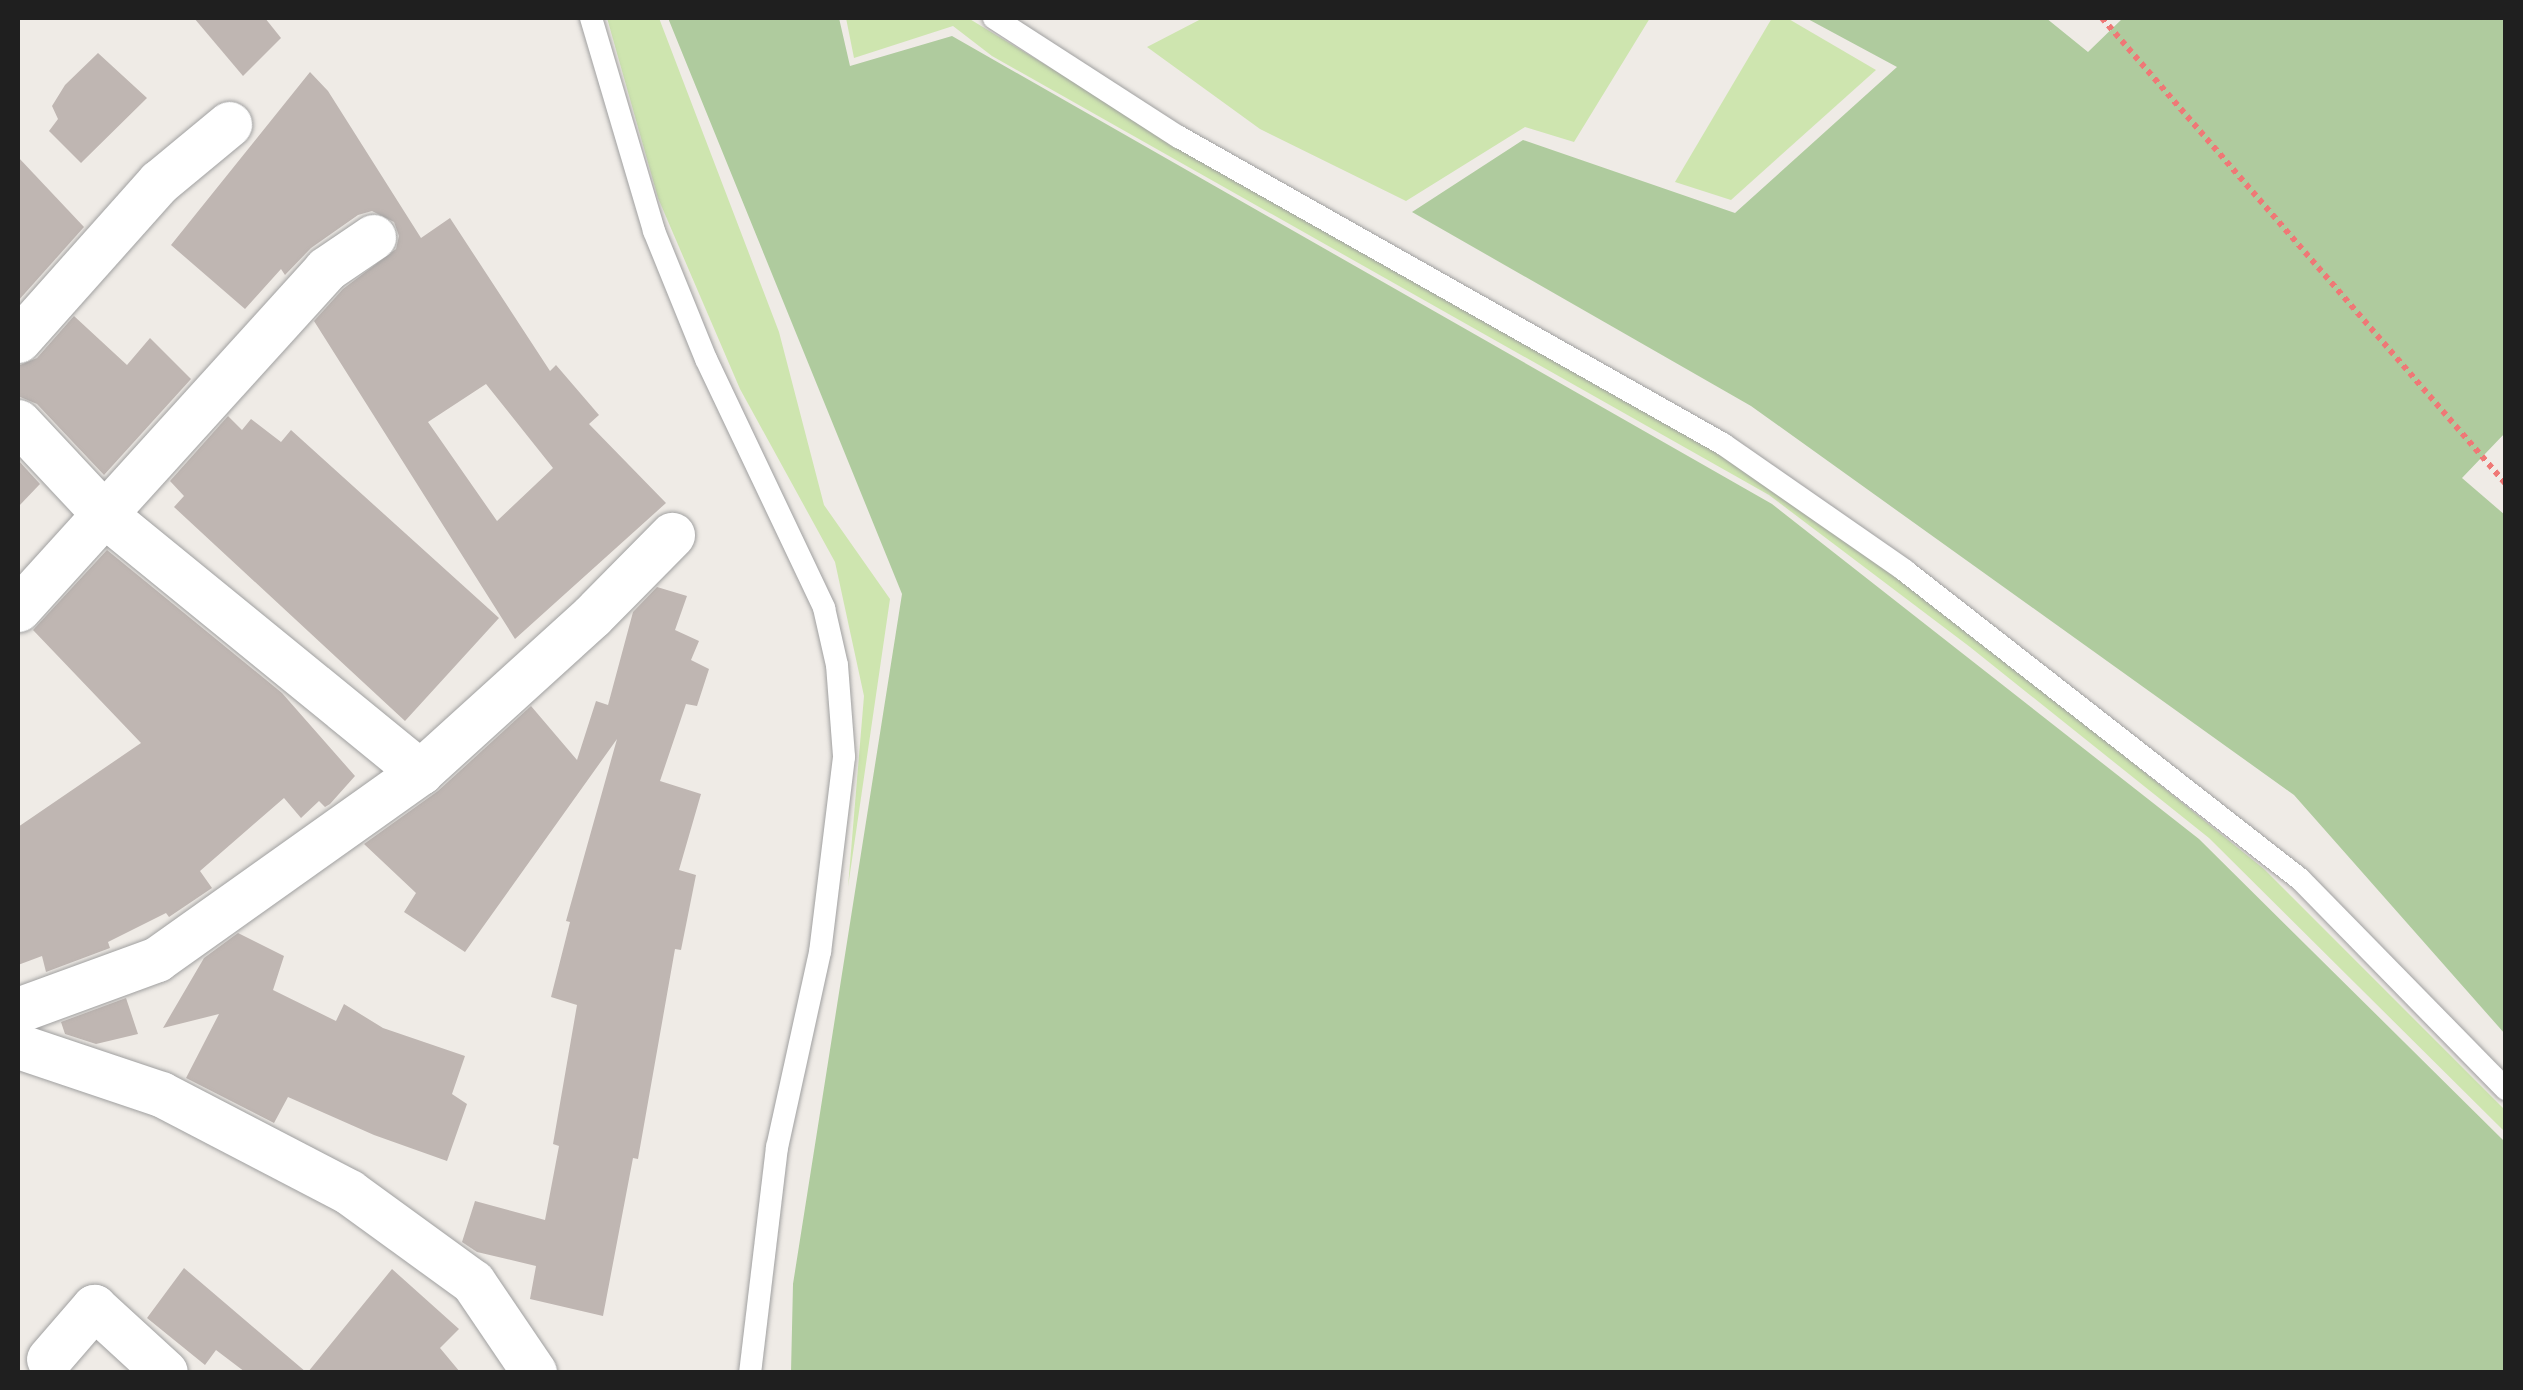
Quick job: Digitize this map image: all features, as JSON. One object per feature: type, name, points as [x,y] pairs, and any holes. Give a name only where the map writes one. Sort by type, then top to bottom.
[{"type":"street","points":[[18,340],[159,182],[229,124]]},
{"type":"street","points":[[18,609],[326,269],[373,237]]},
{"type":"street","points":[[18,422],[105,516],[420,772]]},
{"type":"street","points":[[18,1010],[156,959],[420,772],[592,616],[672,535]]},
{"type":"street","points":[[18,1046],[160,1094],[349,1192],[473,1282],[534,1372]]},
{"type":"street","points":[[49,1359],[94,1307],[164,1372]]},
{"type":"lane","points":[[592,18],[654,232],[706,359],[824,608],[838,665],[844,757],[820,952],[778,1147],[750,1372]]},
{"type":"lane","points":[[994,18],[1179,137],[1723,444],[1904,570],[2300,879],[2506,1089]]},
{"type":"path","points":[[2102,18],[2506,484]]},
{"type":"green space","points":[[607,18],[659,18],[779,332],[824,505],[890,599],[848,887],[864,696],[835,562],[740,389],[658,198]]},
{"type":"green space","points":[[668,18],[839,18],[850,66],[952,36],[1772,504],[2199,839],[2505,1142],[2505,1372],[791,1372],[793,1284],[902,594]]},
{"type":"green space","points":[[846,18],[968,18],[1278,205],[1683,430],[1933,601],[2264,869],[2505,1110],[2505,1132],[2209,838],[1970,647],[1769,495],[992,56],[953,26],[854,58]]},
{"type":"green space","points":[[1203,18],[1650,18],[1574,142],[1525,127],[1406,201],[1260,129],[1147,47]]},
{"type":"green space","points":[[1772,18],[1787,18],[1876,70],[1731,200],[1675,182]]},
{"type":"green space","points":[[1806,18],[2046,18],[2088,52],[2123,18],[2505,18],[2505,433],[2462,478],[2505,515],[2505,1034],[2294,795],[1751,406],[1412,212],[1523,140],[1735,213],[1897,67]]},
{"type":"building","points":[[194,18],[265,18],[281,38],[243,76]]},
{"type":"building","points":[[98,53],[147,98],[81,163],[49,131],[58,119],[52,106],[65,85]]},
{"type":"building","points":[[310,72],[328,91],[421,238],[450,218],[550,371],[556,365],[599,415],[589,424],[666,503],[515,639],[314,321],[343,289],[396,249],[399,236],[394,222],[372,211],[358,215],[311,248],[285,275],[281,269],[245,309],[171,245]],"holes":[[[486,384],[553,468],[497,521],[428,422]]]},
{"type":"building","points":[[18,157],[84,227],[18,301]]},
{"type":"building","points":[[74,316],[127,365],[150,338],[191,379],[104,475],[37,404],[18,396],[18,366],[37,358]]},
{"type":"building","points":[[228,416],[242,430],[251,419],[281,442],[291,430],[499,618],[405,721],[174,507],[184,496],[170,481]]},
{"type":"building","points":[[18,460],[40,484],[18,507]]},
{"type":"building","points":[[107,550],[282,693],[355,776],[330,804],[325,807],[319,801],[301,818],[284,798],[200,871],[212,888],[169,917],[166,913],[108,942],[110,948],[46,972],[42,956],[18,965],[18,827],[141,743],[33,630]]},
{"type":"building","points":[[657,587],[687,596],[675,630],[699,641],[691,660],[709,669],[697,706],[686,704],[660,781],[701,794],[679,870],[696,875],[681,950],[675,949],[638,1159],[633,1158],[603,1316],[530,1299],[536,1266],[477,1252],[462,1242],[475,1201],[545,1220],[559,1146],[553,1144],[577,1005],[551,997],[570,922],[566,921],[617,739],[465,952],[404,912],[416,893],[364,844],[438,791],[531,706],[577,760],[596,701],[608,705],[633,612]]},
{"type":"building","points":[[238,933],[284,956],[273,990],[336,1021],[344,1004],[383,1028],[465,1056],[452,1094],[467,1104],[447,1161],[374,1135],[288,1097],[274,1123],[186,1078],[219,1014],[163,1028],[204,958]]},
{"type":"building","points":[[126,998],[138,1034],[96,1044],[65,1034],[61,1022]]},
{"type":"building","points":[[184,1268],[306,1372],[245,1372],[216,1350],[205,1365],[147,1318]]},
{"type":"building","points":[[392,1269],[459,1329],[440,1348],[460,1372],[308,1372]]}]
